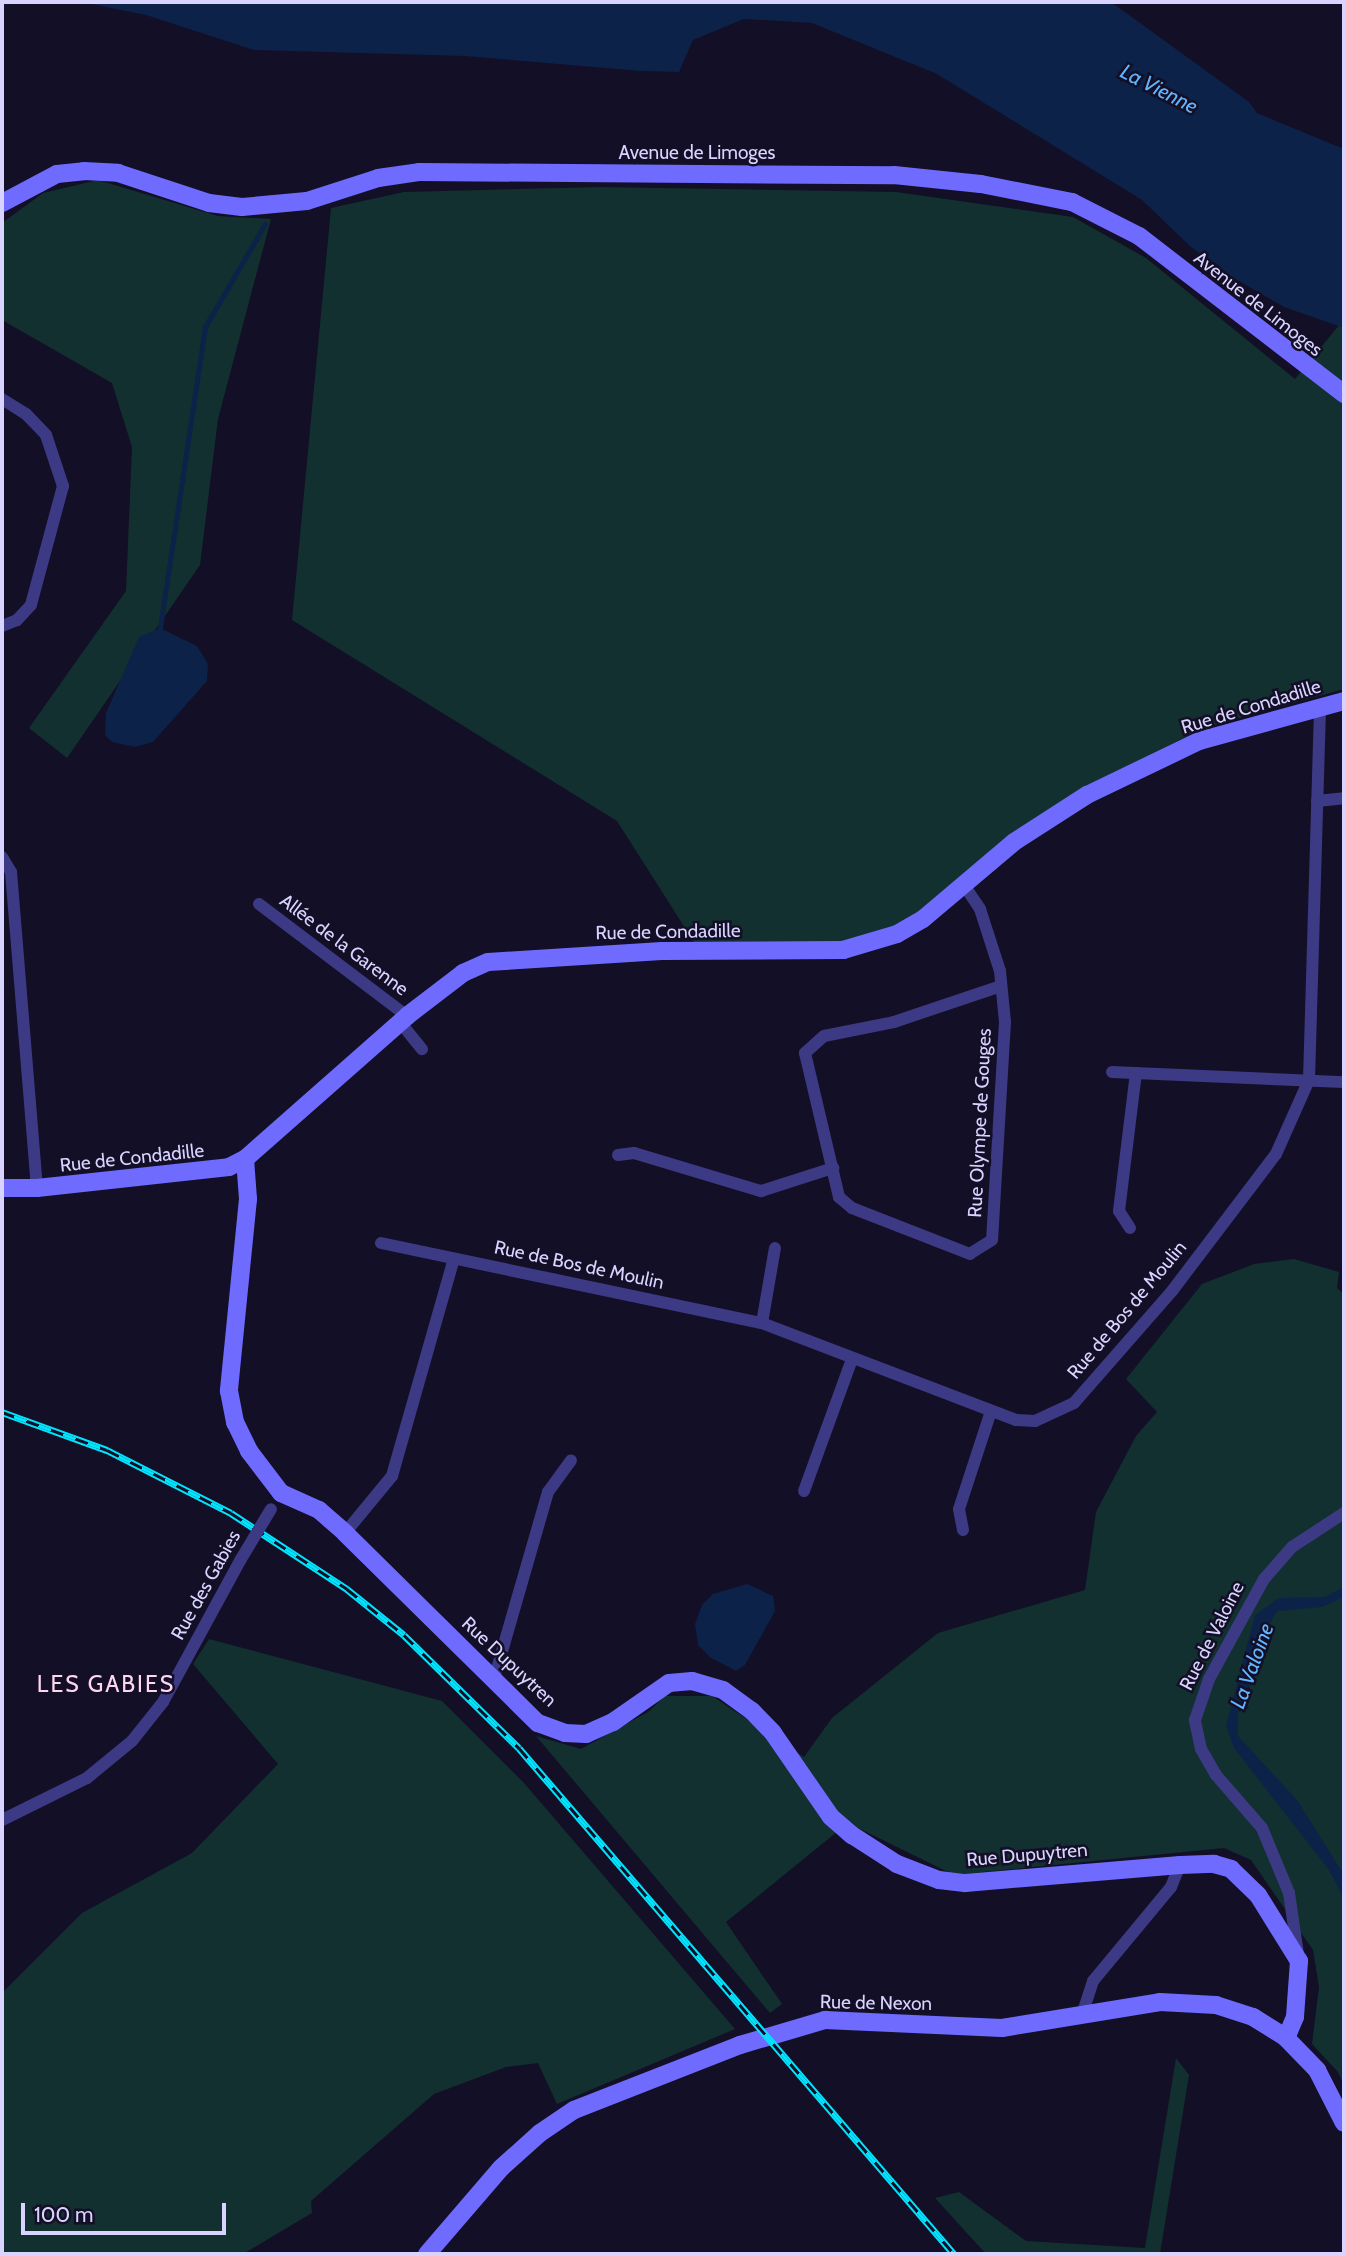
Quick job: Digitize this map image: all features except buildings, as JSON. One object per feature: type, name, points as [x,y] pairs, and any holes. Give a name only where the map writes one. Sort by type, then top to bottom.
[{"type":"street","name":"Avenue de Limoges","points":[[2,203],[57,174],[84,171],[118,173],[209,203],[242,207],[307,201],[379,178],[419,172],[894,175],[981,184],[1072,202],[1139,236],[1344,394]]},
{"type":"street","points":[[2,399],[26,414],[46,435],[63,486],[31,606],[17,620],[2,626]]},
{"type":"street","name":"Rue de Condadille","points":[[2,1188],[37,1188],[211,1172],[245,1159],[403,1019],[463,973],[488,962],[662,951],[843,950],[914,924],[1051,816],[1147,764],[1228,732],[1344,701]]},
{"type":"street","name":"Rue de Bos de Moulin","points":[[381,1243],[762,1324],[991,1411],[1035,1421],[1074,1403],[1172,1292],[1276,1154],[1309,1080],[1320,707]]},
{"type":"street","points":[[1317,801],[1344,798]]},
{"type":"street","points":[[2,857],[10,872],[8,915],[37,1188]]},
{"type":"street","name":"Rue Olympe de Gouges","points":[[964,885],[980,909],[1001,986],[1005,1022],[992,1240],[970,1254],[852,1208],[839,1197],[805,1053],[824,1036],[894,1022],[1001,986]]},
{"type":"street","name":"Allée de la Garenne","points":[[259,904],[403,1019],[422,1049]]},
{"type":"street","points":[[1112,1072],[1344,1082]]},
{"type":"street","points":[[1130,1228],[1119,1211],[1136,1073]]},
{"type":"street","points":[[618,1155],[634,1153],[761,1191],[833,1168]]},
{"type":"street","name":"Rue Dupuytren","points":[[245,1159],[248,1199],[229,1391],[235,1422],[249,1451],[282,1493],[319,1510],[345,1533],[538,1723],[565,1733],[586,1734],[612,1722],[669,1683],[692,1681],[723,1690],[774,1733],[831,1817],[897,1864],[939,1880],[965,1883],[1214,1864],[1247,1881],[1299,1961]]},
{"type":"street","points":[[762,1324],[775,1248]]},
{"type":"street","points":[[345,1533],[392,1476],[454,1259]]},
{"type":"street","points":[[804,1491],[852,1359]]},
{"type":"street","points":[[963,1530],[959,1509],[991,1411]]},
{"type":"street","points":[[494,1679],[548,1492],[571,1460]]},
{"type":"street","name":"Rue des Gabies","points":[[2,1819],[76,1784],[120,1754],[163,1702],[241,1559],[282,1493]]},
{"type":"street","name":"Rue de Valoine","points":[[1286,2038],[1295,2017],[1299,1961],[1289,1893],[1262,1828],[1211,1766],[1201,1749],[1195,1720],[1209,1679],[1264,1579],[1292,1547],[1344,1513]]},
{"type":"street","points":[[1082,2015],[1093,1980],[1171,1888],[1180,1865]]},
{"type":"street","name":"Rue de Nexon","points":[[427,2254],[501,2168],[540,2133],[575,2110],[740,2045],[825,2021],[1002,2028],[1160,2002],[1206,2004],[1253,2017],[1286,2038],[1317,2070],[1344,2123]]},
{"type":"green space","points":[[98,180],[218,216],[271,219],[218,419],[200,565],[67,758],[29,728],[126,591],[132,447],[112,383],[2,320],[2,223],[43,193]]},
{"type":"green space","points":[[600,187],[896,192],[1073,217],[1146,258],[1295,379],[1344,319],[1344,689],[1203,728],[1078,792],[917,915],[888,931],[849,943],[694,942],[617,821],[292,620],[331,208],[404,192]]},
{"type":"green space","points":[[1294,1259],[1339,1272],[1337,1288],[1344,1294],[1344,2086],[1338,2072],[1312,2044],[1319,1987],[1313,1950],[1251,1860],[1224,1848],[954,1875],[848,1823],[726,1922],[782,2004],[770,2013],[536,1736],[581,1749],[648,1712],[665,1696],[712,1696],[804,1757],[832,1718],[938,1633],[1085,1590],[1096,1512],[1136,1436],[1157,1412],[1126,1379],[1202,1284],[1254,1264]]},
{"type":"green space","points":[[209,1639],[442,1701],[524,1783],[735,2029],[557,2104],[538,2063],[506,2067],[434,2094],[311,2201],[312,2213],[243,2254],[2,2254],[2,1993],[82,1913],[192,1853],[278,1764],[193,1664]]},
{"type":"green space","points":[[1176,2058],[1189,2075],[1160,2254],[986,2254],[935,2198],[959,2192],[1026,2241],[1145,2248]]},
{"type":"water","name":"La Vienne","points":[[81,2],[1111,2],[1249,102],[1257,113],[1344,149],[1344,328],[1284,307],[1230,276],[1191,247],[1142,200],[937,74],[812,23],[744,19],[693,40],[679,72],[641,71],[465,56],[254,50],[146,15]]},
{"type":"water","points":[[160,628],[197,646],[208,664],[207,681],[153,742],[135,747],[112,742],[105,735],[106,713],[139,637]]},
{"type":"water","points":[[747,1584],[773,1596],[775,1611],[745,1665],[736,1671],[711,1658],[698,1645],[695,1624],[702,1605],[713,1594]]},
{"type":"water","name":"La Valoine","points":[[1344,1587],[1344,1597],[1322,1607],[1277,1611],[1264,1634],[1265,1656],[1238,1711],[1238,1736],[1297,1800],[1344,1875],[1344,1898],[1329,1870],[1234,1748],[1226,1726],[1255,1615],[1279,1598],[1325,1597]]},
{"type":"waterway","points":[[160,628],[205,327],[265,224]]},
{"type":"railway","points":[[2,1412],[107,1450],[231,1513],[347,1589],[404,1635],[519,1748],[954,2254]]},
{"type":"district","name":"LES GABIES","points":[[106,1684]]}]
